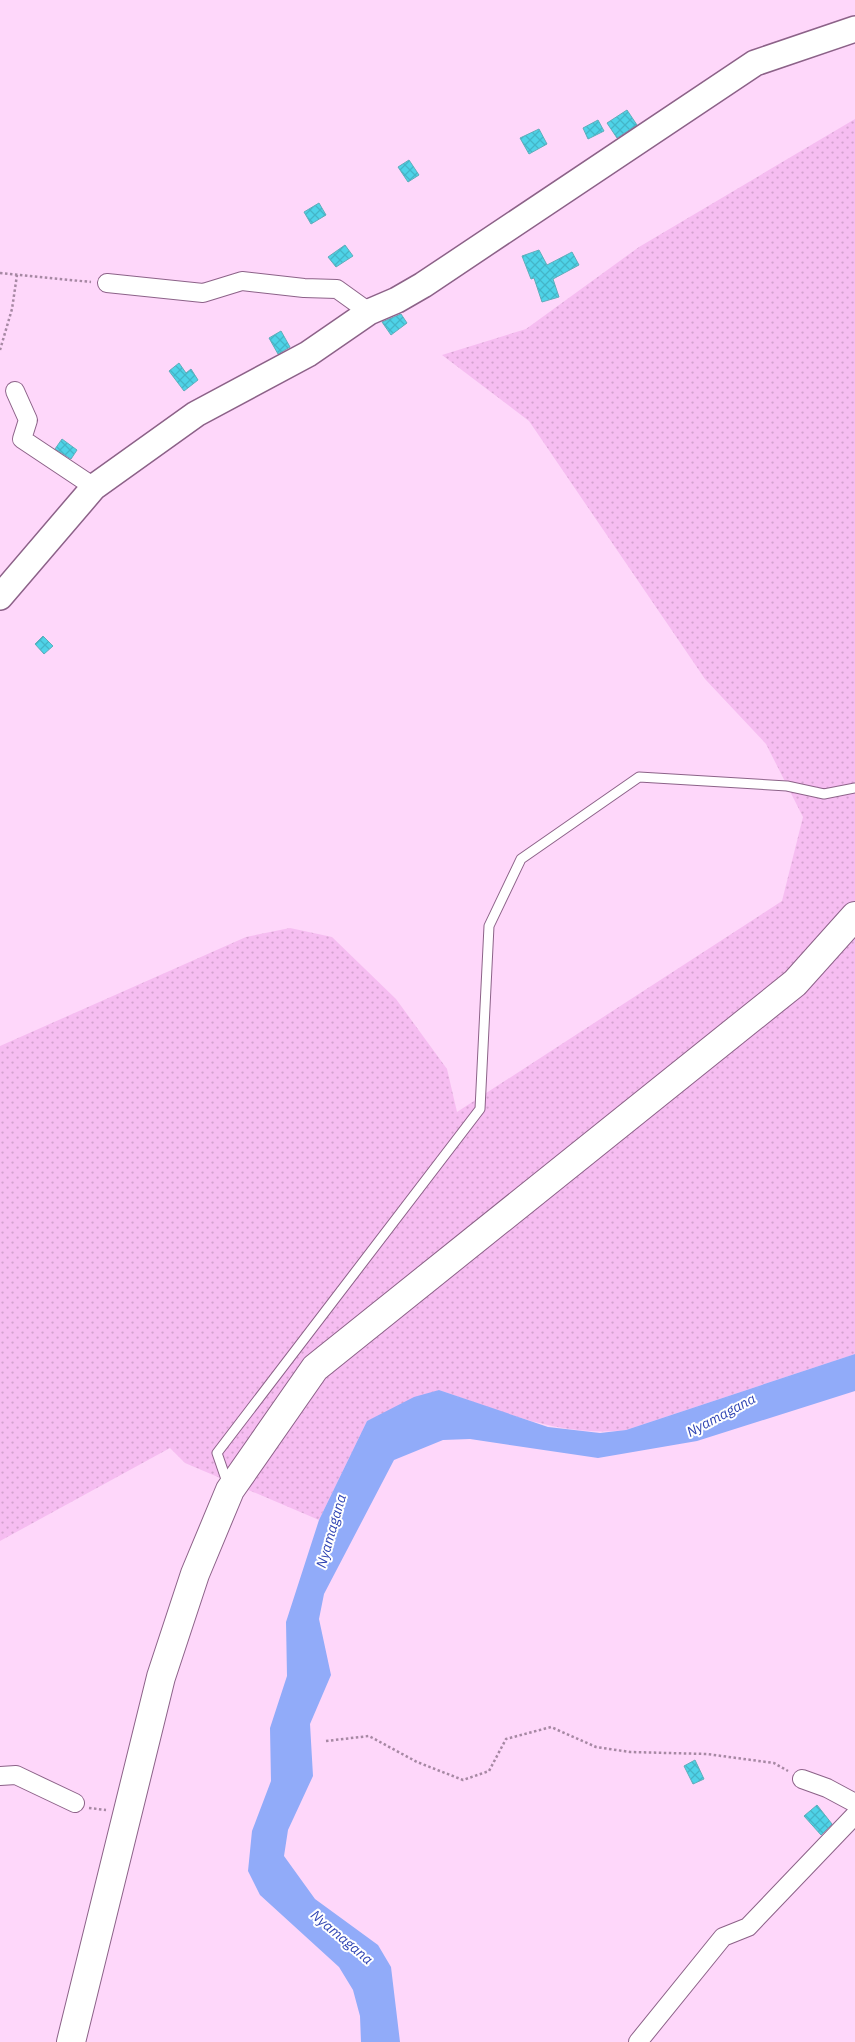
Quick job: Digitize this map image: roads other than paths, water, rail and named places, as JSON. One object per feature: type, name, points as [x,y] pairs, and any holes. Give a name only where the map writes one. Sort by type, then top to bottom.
[{"type":"main road","points":[[71,2042],[162,1677],[195,1574],[230,1490],[314,1368],[795,983],[855,916]]},
{"type":"street","points":[[0,597],[94,487],[196,414],[308,354],[369,312],[398,300],[423,285],[755,63],[855,29]]},
{"type":"street","points":[[107,283],[203,293],[242,281],[304,288],[337,289],[369,312]]},
{"type":"street","points":[[15,391],[28,420],[22,439],[94,487]]},
{"type":"street","points":[[0,1776],[16,1775],[75,1802]]},
{"type":"street","points":[[802,1779],[827,1788],[855,1803]]},
{"type":"street","points":[[638,2042],[723,1937],[748,1926],[855,1815]]},
{"type":"lane","points":[[230,1490],[217,1453],[480,1108],[489,926],[521,859],[639,776],[787,786],[824,794],[855,788]]},
{"type":"water","name":"Nyamagana","points":[[855,1354],[855,1391],[697,1441],[598,1458],[470,1439],[443,1440],[394,1460],[324,1594],[319,1619],[331,1675],[310,1724],[313,1776],[288,1830],[284,1856],[315,1899],[378,1945],[391,1967],[400,2042],[361,2042],[360,2016],[353,1990],[339,1967],[260,1895],[248,1871],[252,1831],[271,1781],[270,1728],[287,1676],[286,1622],[319,1520],[367,1421],[414,1397],[439,1390],[548,1427],[600,1433],[626,1430]]}]
